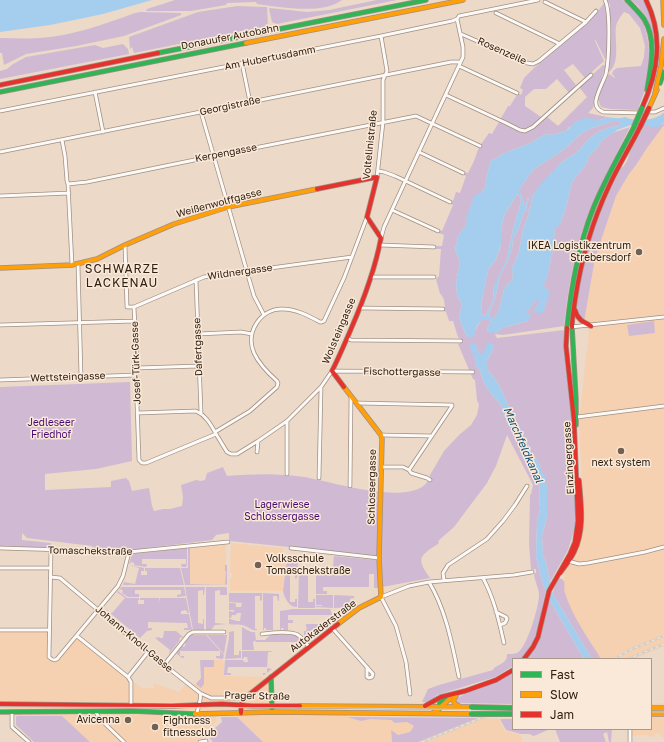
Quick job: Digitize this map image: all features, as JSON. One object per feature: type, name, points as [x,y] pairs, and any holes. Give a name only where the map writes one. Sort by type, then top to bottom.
[{"type":"main road","name":"Donauufer Autobahn","points":[[0,85],[426,0]]},
{"type":"main road","name":"Donauufer Autobahn","points":[[0,92],[463,0]]},
{"type":"main road","points":[[627,0],[644,18],[650,36],[652,48],[651,66],[646,100]]},
{"type":"main road","points":[[570,328],[569,307],[578,254],[585,232],[603,186],[634,127],[646,100],[655,73],[660,43],[658,22],[652,8],[646,0]]},
{"type":"main road","points":[[663,0],[664,25]]},
{"type":"main road","points":[[655,93],[661,66],[664,39]]},
{"type":"main road","points":[[570,328],[582,262],[596,217],[610,185],[649,108],[664,72]]},
{"type":"main road","name":"Weißenwolffgasse","points":[[0,268],[78,264],[97,259],[174,224],[228,207],[377,177]]},
{"type":"main road","name":"Voltelinistraße","points":[[367,217],[377,177]]},
{"type":"main road","points":[[367,217],[381,238],[380,245]]},
{"type":"main road","name":"Wolsteingasse","points":[[332,371],[372,277],[380,245]]},
{"type":"main road","points":[[574,307],[578,319],[581,322],[591,326]]},
{"type":"main road","name":"Einzingergasse","points":[[525,658],[532,648],[539,633],[549,591],[578,544],[580,534],[581,518],[570,328]]},
{"type":"main road","name":"Einzingergasse","points":[[568,561],[575,542],[578,521],[574,420],[566,346],[570,328]]},
{"type":"main road","name":"Schlossergasse","points":[[332,371],[381,435],[382,466],[379,558],[381,597]]},
{"type":"main road","name":"Autokaderstraße","points":[[241,713],[241,705],[244,698],[359,608],[381,597]]},
{"type":"main road","points":[[428,714],[434,713],[451,697],[496,680],[512,671]]},
{"type":"main road","points":[[271,677],[272,709]]},
{"type":"main road","points":[[425,706],[441,697],[465,691]]},
{"type":"main road","points":[[439,708],[440,701],[447,695]]},
{"type":"main road","points":[[456,695],[453,702],[457,706],[462,707]]},
{"type":"main road","name":"Prager Straße","points":[[0,704],[172,706],[222,704],[272,709],[428,714],[512,714]]},
{"type":"main road","points":[[12,712],[13,704]]},
{"type":"main road","name":"Prager Straße","points":[[0,712],[132,711],[241,713],[272,709],[425,706],[439,708],[512,708]]},
{"type":"main road","points":[[439,708],[445,714]]},
{"type":"main road","points":[[652,708],[664,708]]},
{"type":"main road","points":[[652,714],[664,714]]},
{"type":"street","name":"Am Hubertusdamm","points":[[0,111],[381,36],[457,19],[459,16],[538,0]]},
{"type":"street","points":[[605,0],[608,10],[608,60],[606,74],[596,100],[598,109],[603,112],[638,113],[655,112],[664,108]]},
{"type":"street","points":[[545,2],[586,22]]},
{"type":"street","name":"Rosenzeile","points":[[461,34],[533,64],[560,44],[586,22],[596,11]]},
{"type":"street","points":[[496,13],[560,44]]},
{"type":"street","points":[[381,238],[384,227],[463,58],[461,34],[457,19]]},
{"type":"street","name":"Voltelinistraße","points":[[377,177],[383,122],[383,80],[387,71],[381,36]]},
{"type":"street","name":"Georgistraße","points":[[0,152],[451,62],[460,62]]},
{"type":"street","points":[[242,63],[250,102]]},
{"type":"street","points":[[459,66],[517,93]]},
{"type":"street","points":[[446,95],[522,131],[528,130],[591,75]]},
{"type":"street","points":[[95,92],[103,132]]},
{"type":"street","points":[[138,413],[196,411],[210,422],[215,433],[250,411],[277,387],[278,384],[277,381],[267,372],[254,353],[252,334],[254,327],[264,315],[254,296],[246,271],[201,112]]},
{"type":"street","name":"Kerpengasse","points":[[68,184],[87,182],[416,116],[480,146]]},
{"type":"street","points":[[62,140],[69,193],[72,265]]},
{"type":"street","points":[[419,152],[462,173]]},
{"type":"street","points":[[378,171],[405,181],[450,202]]},
{"type":"street","points":[[0,196],[69,193]]},
{"type":"street","points":[[392,210],[438,231]]},
{"type":"street","name":"Voltelinistraße","points":[[264,315],[281,309],[307,315],[322,322],[324,321],[352,257],[367,217]]},
{"type":"street","name":"Josef-Türk-Gasse","points":[[125,245],[127,307],[134,307],[135,321],[140,460],[142,463],[146,463],[215,433]]},
{"type":"street","points":[[380,245],[434,247]]},
{"type":"street","name":"Wildnergasse","points":[[134,307],[204,277],[352,257]]},
{"type":"street","points":[[78,264],[81,377]]},
{"type":"street","points":[[372,277],[434,277]]},
{"type":"street","name":"Dafertgasse","points":[[196,280],[200,413]]},
{"type":"street","points":[[360,308],[443,309]]},
{"type":"street","points":[[570,328],[664,317]]},
{"type":"street","points":[[0,325],[135,321]]},
{"type":"street","points":[[198,334],[241,332],[252,334]]},
{"type":"street","points":[[347,338],[350,340],[461,341]]},
{"type":"street","points":[[137,368],[199,366]]},
{"type":"street","name":"Fischottergasse","points":[[332,371],[473,372]]},
{"type":"street","name":"Wolsteingasse","points":[[215,433],[227,452],[237,454],[287,421],[321,387],[332,371]]},
{"type":"street","name":"Wettsteingasse","points":[[0,380],[136,375]]},
{"type":"street","points":[[319,478],[321,387]]},
{"type":"street","points":[[350,486],[351,396]]},
{"type":"street","points":[[356,403],[452,405],[409,470]]},
{"type":"street","points":[[576,417],[664,406]]},
{"type":"street","points":[[287,421],[287,474]]},
{"type":"street","points":[[381,435],[432,436]]},
{"type":"street","points":[[257,452],[258,441]]},
{"type":"street","points":[[382,466],[403,467],[411,473],[430,480]]},
{"type":"street","points":[[444,580],[443,573],[448,565],[487,539],[507,516],[527,486]]},
{"type":"street","name":"Tomaschekstraße","points":[[0,548],[129,552],[228,542]]},
{"type":"street","points":[[568,561],[579,564],[588,563],[664,547]]},
{"type":"street","points":[[291,548],[379,558]]},
{"type":"street","points":[[51,550],[49,657],[51,660],[57,659],[118,586],[123,576],[129,552]]},
{"type":"street","points":[[0,568],[51,568]]},
{"type":"street","name":"Autokaderstraße","points":[[381,597],[409,586],[429,582],[514,575],[532,572]]},
{"type":"street","name":"Johann-Knoll-Gasse","points":[[50,577],[60,578],[148,652],[200,693]]},
{"type":"street","points":[[483,578],[488,586],[504,643]]},
{"type":"street","points":[[429,582],[435,592],[450,636],[459,677]]},
{"type":"street","points":[[381,597],[396,626],[406,662],[410,694]]},
{"type":"street","points":[[496,612],[507,619],[505,623],[500,625]]},
{"type":"street","points":[[333,629],[367,667]]},
{"type":"street","points":[[0,630],[49,630]]},
{"type":"street","points":[[164,665],[189,634],[193,632],[224,632]]},
{"type":"street","points":[[262,634],[294,633],[299,635],[309,647]]},
{"type":"street","points":[[76,636],[128,677],[131,682],[132,711]]},
{"type":"street","points":[[128,677],[148,652]]},
{"type":"street","points":[[197,713],[201,698],[200,693]]},
{"type":"street","name":"Prager Straße","points":[[200,693],[210,698],[244,698]]},
{"type":"street","points":[[12,712],[12,727],[29,742]]},
{"type":"street","points":[[96,712],[99,718],[124,742]]},
{"type":"street","points":[[630,730],[630,742]]},
{"type":"street","points":[[200,742],[206,741]]},
{"type":"shaded area","points":[[664,125],[664,646],[636,658],[600,658],[560,594],[563,590],[565,570],[576,552],[582,535],[583,512],[579,421],[589,331],[584,322],[595,258],[616,196],[647,148]]},
{"type":"shaded area","name":"Volksschule Tomaschekstraße","points":[[231,543],[283,548],[282,558],[287,559],[283,591],[230,591],[230,579],[232,578],[232,573],[230,572]]},
{"type":"shaded area","points":[[226,544],[226,585],[190,584],[190,548]]},
{"type":"shaded area","points":[[0,630],[48,631],[49,659],[53,662],[77,638],[128,679],[142,688],[154,688],[154,683],[179,692],[185,685],[196,684],[201,678],[201,660],[223,660],[225,676],[262,677],[269,687],[269,709],[347,709],[347,717],[361,721],[370,719],[391,720],[395,723],[407,722],[414,726],[410,732],[398,735],[391,731],[392,742],[263,742],[237,717],[237,709],[216,717],[217,721],[205,731],[205,734],[196,742],[90,742],[62,716],[16,717],[6,708],[0,708]]},
{"type":"shaded area","points":[[664,703],[664,740],[658,733],[652,737],[646,735],[627,736],[627,730],[652,730],[652,704]]},
{"type":"shaded area","points":[[479,718],[499,719],[505,731],[520,735],[523,741],[418,742]]},
{"type":"green space","points":[[175,0],[342,0],[334,5],[313,9],[277,7],[257,4],[256,2],[227,3],[226,5],[191,11],[146,11],[147,9]]},
{"type":"green space","points":[[377,0],[397,0],[277,24],[272,22],[269,9],[307,12],[329,10]]},
{"type":"green space","points":[[607,0],[623,0],[634,10],[644,24],[649,51],[649,70],[648,79],[638,110],[610,109],[601,107],[598,99],[606,77],[609,74],[615,78],[612,74],[617,68],[641,66],[645,46],[640,28],[629,14],[624,12],[618,20],[616,26],[615,63],[613,68],[609,72],[608,71],[611,43],[610,5]]},
{"type":"green space","points":[[631,0],[643,0],[649,9],[655,27],[657,45],[653,75],[652,40],[649,24],[637,5]]},
{"type":"green space","points":[[604,3],[606,5],[607,58],[605,59],[594,39],[604,61],[585,78],[573,64],[564,70],[576,85],[569,93],[557,79],[546,89],[534,89],[525,97],[525,106],[541,117],[546,116],[558,126],[587,97],[579,87],[603,65],[605,65],[593,108],[588,113],[607,117],[569,127],[566,131],[551,135],[546,134],[530,143],[491,160],[485,188],[480,193],[466,225],[458,236],[455,250],[460,262],[456,283],[457,295],[462,304],[459,318],[467,337],[475,331],[483,319],[491,322],[487,331],[496,333],[502,328],[528,321],[526,313],[535,300],[538,300],[543,313],[543,285],[546,280],[551,260],[550,258],[552,256],[555,233],[554,230],[561,222],[572,182],[587,163],[589,156],[598,147],[601,141],[612,133],[630,127],[601,184],[583,229],[571,275],[564,326],[503,335],[495,334],[497,338],[564,330],[564,350],[572,425],[576,524],[568,550],[550,582],[543,555],[542,536],[547,517],[540,465],[531,452],[498,383],[487,369],[487,361],[494,347],[479,355],[477,347],[470,345],[476,361],[475,365],[480,370],[484,383],[501,405],[507,421],[526,453],[539,483],[540,509],[537,522],[536,557],[546,591],[536,633],[522,658],[512,658],[512,667],[495,677],[437,695],[429,702],[422,702],[428,689],[493,670],[505,661],[507,654],[517,653],[521,650],[532,626],[539,595],[534,576],[536,569],[531,570],[529,543],[530,495],[533,485],[507,435],[496,466],[487,483],[454,527],[438,541],[439,543],[422,557],[421,560],[424,569],[430,578],[374,588],[374,574],[369,574],[369,587],[323,587],[323,591],[327,591],[327,594],[316,594],[316,573],[332,574],[334,556],[376,560],[377,568],[376,556],[230,541],[229,533],[216,535],[212,540],[131,550],[93,549],[92,546],[27,538],[22,533],[22,540],[51,543],[50,548],[0,546],[0,387],[130,382],[132,461],[96,469],[45,474],[45,490],[111,487],[111,481],[126,478],[129,481],[132,491],[149,488],[154,511],[182,506],[183,497],[181,485],[196,480],[205,480],[207,473],[223,467],[227,476],[265,474],[285,475],[304,477],[373,491],[393,493],[411,491],[424,486],[444,451],[471,425],[477,415],[479,405],[475,380],[473,379],[458,344],[464,342],[458,337],[453,321],[449,321],[446,312],[444,311],[444,300],[440,294],[436,279],[439,276],[441,249],[436,249],[436,246],[442,246],[444,235],[437,232],[438,230],[442,231],[453,205],[449,202],[450,200],[453,201],[456,192],[460,193],[466,176],[462,174],[463,172],[468,173],[479,147],[489,133],[492,134],[508,106],[510,106],[518,93],[521,95],[523,90],[520,88],[524,78],[588,22]]},
{"type":"green space","points":[[237,6],[267,7],[268,26],[134,53],[132,47],[130,49],[129,37],[198,12]]},
{"type":"green space","points":[[141,12],[181,13],[181,15],[124,36],[26,54],[4,65],[2,53],[0,53],[0,38],[35,38],[64,35]]},
{"type":"green space","points":[[123,44],[128,49],[129,54],[0,79],[0,71],[7,69],[26,57],[95,45],[103,48]]},
{"type":"green space","points":[[610,122],[622,123],[618,126],[613,126],[598,132],[578,151],[561,163],[533,195],[530,209],[526,209],[529,198],[528,197],[524,206],[520,189],[534,169],[562,151],[582,133]]},
{"type":"green space","points":[[664,122],[664,125],[629,174],[616,196],[595,258],[584,322],[576,312],[578,293],[591,238],[605,203],[621,168],[626,162],[644,125],[650,126],[663,124]]},
{"type":"green space","points":[[517,194],[520,197],[521,202],[513,229],[507,259],[494,287],[493,300],[486,315],[483,316],[481,314],[482,300],[488,270],[496,259],[501,246],[501,232],[504,216]]},
{"type":"green space","points":[[530,210],[523,229],[519,251],[512,269],[513,278],[504,289],[499,310],[495,317],[490,317],[489,314],[495,299],[500,275],[512,250],[513,238],[518,230],[524,212]]},
{"type":"green space","points":[[654,321],[655,333],[629,336],[627,325]]},
{"type":"green space","points":[[187,548],[186,567],[182,567],[181,564],[186,564],[186,559],[142,559],[142,564],[147,564],[146,567],[134,565],[134,563],[131,562],[129,564],[132,554]]},
{"type":"green space","points":[[188,548],[190,548],[190,584],[225,585],[185,585],[181,568],[188,568]]},
{"type":"green space","points":[[287,559],[298,560],[296,561],[296,563],[298,563],[297,578],[295,579],[295,575],[290,575],[290,602],[295,602],[295,599],[297,599],[297,607],[292,606],[288,602],[283,591]]},
{"type":"green space","points":[[129,565],[144,568],[144,571],[141,571],[141,575],[147,575],[145,568],[180,568],[184,585],[123,585],[124,582],[135,584],[139,568]]},
{"type":"green space","points":[[225,565],[227,565],[227,584],[225,585]]},
{"type":"green space","points":[[299,573],[308,573],[308,602],[313,602],[313,599],[315,599],[315,608],[298,608]]},
{"type":"green space","points":[[559,578],[563,580],[568,602],[576,619],[600,658],[591,658],[553,594]]},
{"type":"green space","points":[[121,587],[184,587],[186,596],[177,597],[177,595],[181,594],[181,590],[135,590],[135,594],[139,594],[139,597],[128,597],[122,593],[123,591],[121,589],[119,591]]},
{"type":"green space","points":[[185,587],[205,587],[204,595],[203,590],[198,591],[198,623],[203,624],[204,619],[204,630],[193,630]]},
{"type":"green space","points":[[206,587],[227,588],[227,595],[220,595],[220,590],[215,591],[215,623],[227,624],[215,625],[211,630],[206,630]]},
{"type":"green space","points":[[118,591],[127,598],[139,598],[138,604],[144,604],[144,600],[140,600],[140,598],[159,598],[160,602],[160,598],[186,598],[189,613],[184,610],[181,611],[181,614],[189,614],[192,630],[184,630],[184,628],[188,628],[187,623],[148,622],[148,628],[152,628],[152,630],[147,631],[140,638],[104,608],[112,613],[125,598],[117,592]]},
{"type":"green space","points":[[229,593],[262,593],[262,600],[260,601],[260,596],[255,596],[255,629],[257,630],[253,630],[242,625],[229,624],[229,619],[240,621],[241,613],[232,615],[231,618],[229,618],[229,611],[234,612],[234,610],[229,610],[229,603],[236,604],[236,607],[241,607],[242,603],[229,602]]},
{"type":"green space","points":[[263,593],[279,594],[279,601],[277,596],[273,596],[273,630],[266,630],[266,628],[264,628],[263,630]]},
{"type":"green space","points":[[316,595],[333,595],[333,608],[315,607],[322,606],[316,605]]},
{"type":"green space","points":[[335,595],[354,596],[354,599],[350,599],[350,604],[354,604],[354,607],[334,608]]},
{"type":"green space","points":[[550,601],[583,658],[528,658],[538,643]]},
{"type":"green space","points":[[293,609],[330,609],[335,621],[333,623],[328,623],[328,620],[332,620],[332,615],[288,615],[288,620],[293,620],[293,623],[288,623],[288,630],[281,628],[280,630],[280,611]]},
{"type":"green space","points":[[306,624],[324,624],[324,626],[327,626],[327,624],[331,624],[308,642],[304,638],[304,631],[306,631],[307,627]]},
{"type":"green space","points":[[242,627],[251,632],[255,632],[256,640],[253,642],[254,650],[242,650]]},
{"type":"green space","points":[[164,631],[176,631],[183,637],[179,639],[180,640],[169,654],[170,650],[155,638],[163,638]]},
{"type":"green space","points":[[234,631],[234,655],[239,655],[239,651],[241,651],[241,658],[225,659],[229,632]]},
{"type":"green space","points":[[271,634],[297,636],[304,646],[297,650],[297,647],[301,647],[301,642],[255,642],[256,640],[265,640]]},
{"type":"green space","points":[[191,635],[206,635],[224,655],[223,659],[216,658],[216,656],[220,656],[220,651],[180,651],[180,656],[184,656],[184,658],[182,658],[176,653],[182,646],[184,647],[186,644],[184,643]]},
{"type":"green space","points":[[207,635],[227,635],[224,654]]},
{"type":"green space","points":[[242,651],[271,651],[272,652],[268,652],[267,668],[228,667],[227,673],[231,673],[231,675],[224,675],[225,660],[243,660],[244,662],[248,662],[247,657],[242,659]]},
{"type":"green space","points":[[200,660],[214,660],[214,667],[204,667],[204,684],[201,688],[196,684],[201,678]]},
{"type":"green space","points":[[267,668],[272,669],[267,673]]},
{"type":"green space","points":[[512,673],[512,704],[455,703],[455,700],[469,692],[506,677]]},
{"type":"green space","points":[[17,716],[62,716],[90,742],[34,742],[16,725]]},
{"type":"green space","points":[[221,717],[237,717],[263,742],[213,742],[207,735],[222,722]]},
{"type":"green space","points":[[347,717],[479,718],[418,742],[392,742],[391,730],[398,735],[410,732],[414,726],[407,722],[395,723],[391,720],[370,719],[361,721]]},
{"type":"green space","points":[[500,719],[512,719],[512,730],[548,730],[534,736],[506,730]]},
{"type":"green space","points":[[555,730],[612,730],[611,742],[609,742],[607,732],[603,734],[606,742],[560,742]]},
{"type":"water","points":[[0,0],[152,0],[103,14],[50,25],[0,32]]},
{"type":"water","points":[[664,113],[664,122],[658,127],[650,127],[648,125],[631,125],[617,130],[601,141],[598,147],[589,156],[587,163],[572,182],[561,222],[554,230],[555,233],[552,256],[550,258],[551,260],[546,281],[543,285],[550,292],[543,313],[532,312],[539,303],[536,300],[526,313],[531,315],[528,321],[502,328],[496,333],[494,332],[491,334],[487,331],[491,322],[484,319],[481,320],[477,326],[474,337],[467,337],[459,318],[462,304],[457,295],[456,283],[460,262],[455,250],[458,236],[466,225],[466,218],[474,196],[485,188],[491,160],[530,143],[546,134],[551,135],[566,131],[575,122],[586,118],[600,120],[607,117],[625,117],[634,120],[645,120]],"holes":[[[610,122],[622,123],[618,126],[613,126],[598,132],[578,151],[561,163],[538,187],[533,195],[530,209],[526,209],[529,198],[528,196],[524,206],[520,189],[534,169],[562,151],[582,133]],[[517,194],[520,197],[521,202],[513,229],[507,259],[494,287],[493,300],[486,315],[483,316],[481,314],[482,300],[488,270],[496,259],[501,245],[501,232],[504,216]],[[530,210],[523,229],[519,251],[512,269],[513,278],[504,289],[499,310],[495,317],[490,317],[489,314],[495,299],[500,275],[508,261],[512,250],[513,238],[518,230],[524,212]]]},
{"type":"water","name":"Marchfeldkanal","points":[[489,342],[494,344],[494,347],[487,361],[487,369],[498,383],[531,452],[540,465],[542,473],[545,476],[547,486],[547,517],[542,536],[543,555],[553,594],[591,658],[583,658],[550,601],[543,584],[536,557],[537,522],[540,509],[539,483],[526,453],[507,421],[501,405],[484,383],[480,370],[475,365],[476,361],[469,345],[474,343],[479,354],[483,353]]},
{"type":"tram line","points":[[0,707],[512,710]]},
{"type":"tram line","points":[[652,712],[664,712]]},
{"type":"railway","points":[[616,658],[632,649],[664,636]]},
{"type":"railway","points":[[630,658],[664,644]]},
{"type":"railway","points":[[422,742],[512,705]]},
{"type":"traffic: fast","points":[[158,53],[426,0]]},
{"type":"traffic: fast","points":[[627,0],[644,19],[651,36],[652,54],[647,90]]},
{"type":"traffic: fast","points":[[0,92],[246,43]]},
{"type":"traffic: fast","points":[[660,83],[664,72]]},
{"type":"traffic: fast","points":[[634,127],[642,108]]},
{"type":"traffic: fast","points":[[567,328],[576,267],[583,238],[602,188],[634,127]]},
{"type":"traffic: fast","points":[[572,327],[576,425]]},
{"type":"traffic: fast","points":[[271,677],[272,708]]},
{"type":"traffic: fast","points":[[439,709],[440,702],[445,697]]},
{"type":"traffic: fast","points":[[471,707],[512,708]]},
{"type":"traffic: fast","points":[[0,712],[132,711],[195,714]]},
{"type":"traffic: fast","points":[[471,714],[512,714]]},
{"type":"traffic: slow","points":[[246,43],[463,0]]},
{"type":"traffic: slow","points":[[663,0],[664,25]]},
{"type":"traffic: slow","points":[[655,93],[661,66],[664,39]]},
{"type":"traffic: slow","points":[[649,108],[657,90]]},
{"type":"traffic: slow","points":[[0,268],[72,265],[97,259],[174,224],[228,207],[317,189]]},
{"type":"traffic: slow","points":[[338,624],[359,608],[381,597],[379,558],[382,439],[381,435],[344,387]]},
{"type":"traffic: slow","points":[[433,713],[456,695]]},
{"type":"traffic: slow","points":[[456,696],[453,700],[455,704],[459,706]]},
{"type":"traffic: slow","points":[[300,706],[471,707]]},
{"type":"traffic: slow","points":[[652,708],[664,708]]},
{"type":"traffic: slow","points":[[195,714],[272,712],[471,714]]},
{"type":"traffic: slow","points":[[652,714],[664,714]]},
{"type":"traffic: jam","points":[[642,108],[652,81],[657,54],[655,27],[652,14],[646,0]]},
{"type":"traffic: jam","points":[[0,85],[158,53]]},
{"type":"traffic: jam","points":[[640,127],[649,108]]},
{"type":"traffic: jam","points":[[572,327],[580,270],[592,227],[613,179],[640,127]]},
{"type":"traffic: jam","points":[[317,189],[377,177],[367,217],[381,238],[379,250],[365,295],[332,371],[344,387]]},
{"type":"traffic: jam","points":[[575,310],[579,318],[591,326]]},
{"type":"traffic: jam","points":[[525,658],[538,637],[549,591],[570,554],[575,542],[578,521],[574,420],[566,346],[567,328]]},
{"type":"traffic: jam","points":[[560,573],[574,552],[580,535],[581,498],[579,480]]},
{"type":"traffic: jam","points":[[241,713],[241,705],[245,698],[338,624]]},
{"type":"traffic: jam","points":[[425,706],[441,697],[465,691],[496,680],[512,671]]},
{"type":"traffic: jam","points":[[0,704],[172,706],[222,704],[252,706],[300,706]]},
{"type":"place","name":"IKEA Logistikzentrum Strebersdorf","points":[[639,252]]},
{"type":"place","name":"next system","points":[[621,451]]},
{"type":"place","name":"Volksschule Tomaschekstraße","points":[[258,565]]},
{"type":"place","name":"Avicenna","points":[[128,720]]},
{"type":"place","name":"Fightness fitnessclub","points":[[155,727]]},
{"type":"district","name":"SCHWARZE LACKENAU","points":[[122,276]]},
{"type":"park label","name":"Jedleseer Friedhof","points":[[51,428]]},
{"type":"park label","name":"Lagerwiese Schlossergasse","points":[[282,510]]}]
